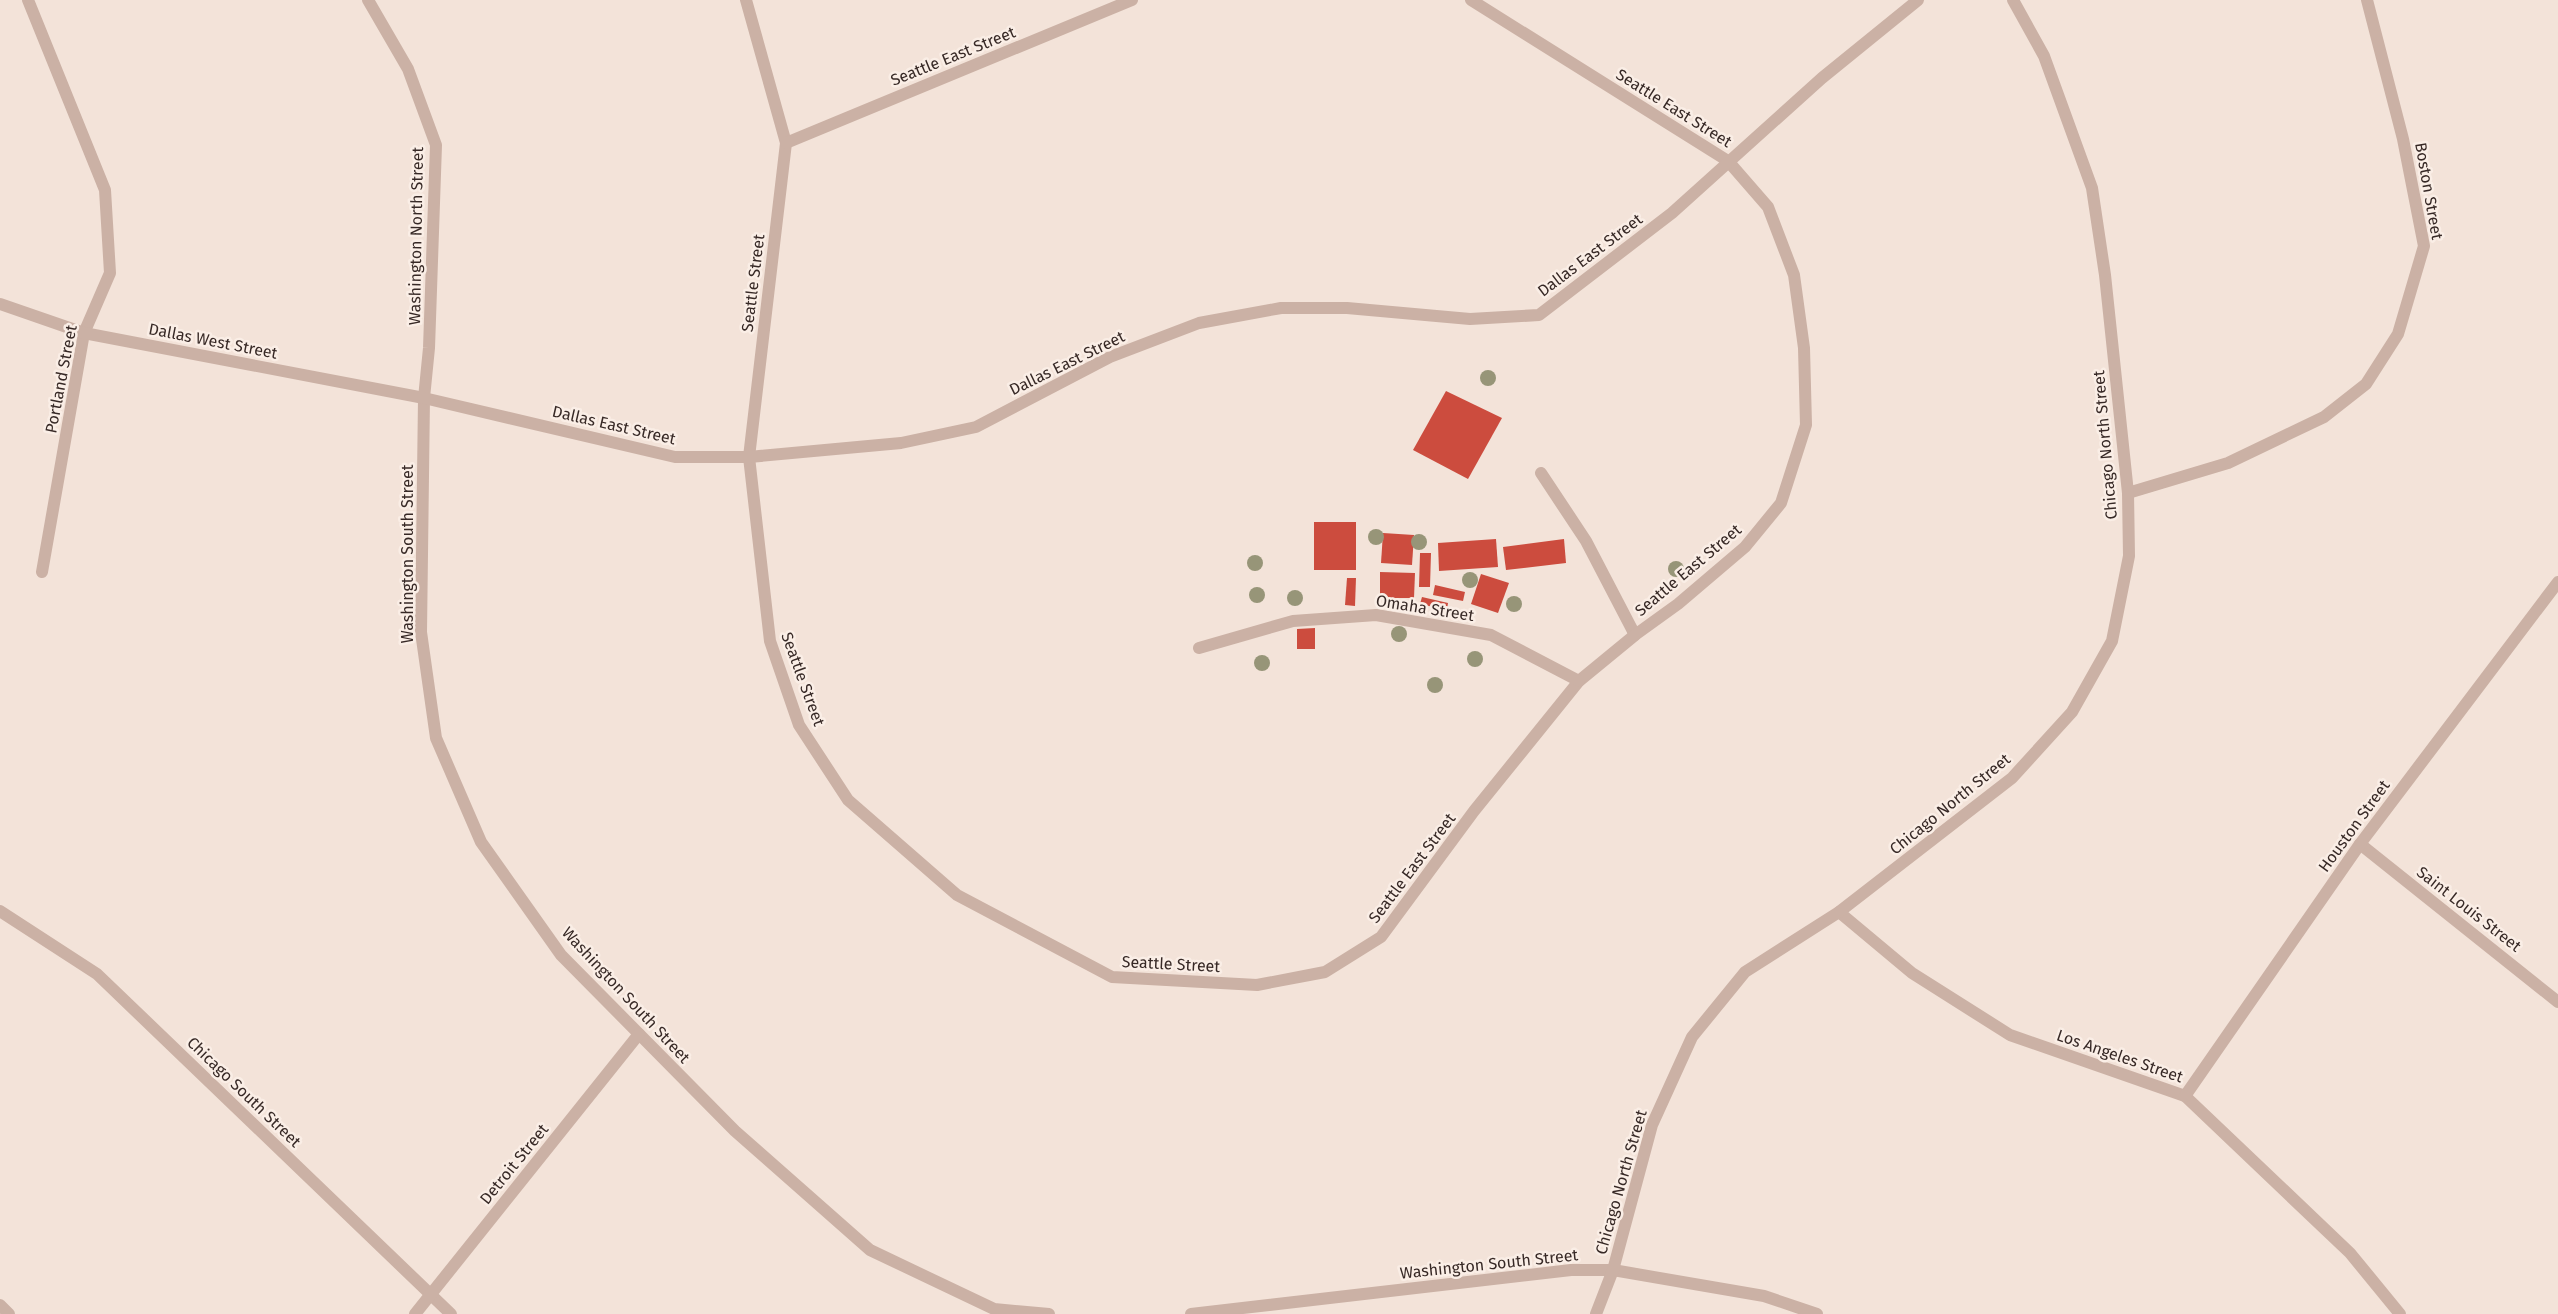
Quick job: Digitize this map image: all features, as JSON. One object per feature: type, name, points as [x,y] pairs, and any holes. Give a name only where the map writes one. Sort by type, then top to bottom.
[{"type":"street","name":"Portland Street","points":[[28,0],[105,190],[110,273],[84,333],[42,572]]},
{"type":"street","name":"Washington North Street","points":[[368,0],[408,69],[436,145],[429,348],[424,398]]},
{"type":"street","name":"Seattle Street","points":[[746,0],[786,143],[749,457],[770,641],[799,725],[848,800],[956,895],[1112,977],[1257,985],[1326,972]]},
{"type":"street","name":"Seattle East Street","points":[[786,143],[1132,0]]},
{"type":"street","name":"Seattle East Street","points":[[1326,972],[1381,937],[1474,811],[1579,681],[1635,635],[1678,604],[1744,546],[1781,503],[1806,424],[1804,348],[1794,275],[1768,207],[1728,161],[1471,0]]},
{"type":"street","name":"Dallas East Street","points":[[424,398],[675,457],[749,457],[901,443],[976,427],[1110,357],[1199,323],[1281,308],[1347,308],[1470,319],[1539,315],[1672,213],[1822,78],[1918,0]]},
{"type":"street","name":"Chicago North Street","points":[[1613,1270],[1652,1125],[1692,1037],[1745,972],[1839,912],[2012,778],[2072,712],[2112,641],[2130,556],[2128,493],[2105,274],[2092,188],[2044,56],[2013,0]]},
{"type":"street","name":"Boston Street","points":[[2128,493],[2228,463],[2324,417],[2366,384],[2398,334],[2424,246],[2403,139],[2367,0]]},
{"type":"street","name":"Dallas West Street","points":[[0,304],[84,333],[424,398]]},
{"type":"street","name":"Washington South Street","points":[[424,398],[421,632],[436,738],[481,842],[561,955],[735,1131],[870,1250],[994,1309],[1049,1314]]},
{"type":"street","points":[[1541,473],[1586,541],[1635,635]]},
{"type":"street","name":"Houston Street","points":[[2185,1096],[2360,844],[2558,582]]},
{"type":"street","name":"Omaha Street","points":[[1199,648],[1293,620],[1376,615],[1491,636],[1579,681]]},
{"type":"street","name":"Saint Louis Street","points":[[2360,844],[2558,1002]]},
{"type":"street","name":"Chicago South Street","points":[[0,911],[97,974],[451,1314]]},
{"type":"street","name":"Los Angeles Street","points":[[1839,912],[1912,973],[2010,1035],[2185,1096],[2350,1253],[2400,1314]]},
{"type":"street","name":"Detroit Street","points":[[415,1314],[639,1034]]},
{"type":"street","name":"Washington South Street","points":[[1191,1314],[1571,1270],[1613,1270],[1764,1296],[1817,1314]]},
{"type":"street","points":[[1596,1314],[1613,1270]]},
{"type":"street","points":[[0,1305],[9,1314]]},
{"type":"building","points":[[1446,391],[1502,418],[1468,479],[1413,450]]},
{"type":"building","points":[[1314,522],[1356,522],[1356,570],[1314,570]]},
{"type":"building","points":[[1383,533],[1414,535],[1412,565],[1381,563]]},
{"type":"building","points":[[1496,539],[1498,567],[1439,571],[1438,543]]},
{"type":"building","points":[[1564,539],[1566,563],[1506,570],[1503,547]]},
{"type":"building","points":[[1420,553],[1431,553],[1430,587],[1419,587]]},
{"type":"building","points":[[1380,572],[1415,573],[1414,598],[1380,598]]},
{"type":"building","points":[[1481,574],[1509,583],[1498,613],[1471,604]]},
{"type":"building","points":[[1347,578],[1356,578],[1355,606],[1345,605]]},
{"type":"building","points":[[1435,585],[1465,592],[1463,601],[1433,595]]},
{"type":"building","points":[[1422,597],[1448,603],[1447,610],[1420,604]]},
{"type":"building","points":[[1315,628],[1315,649],[1297,649],[1297,629]]}]
